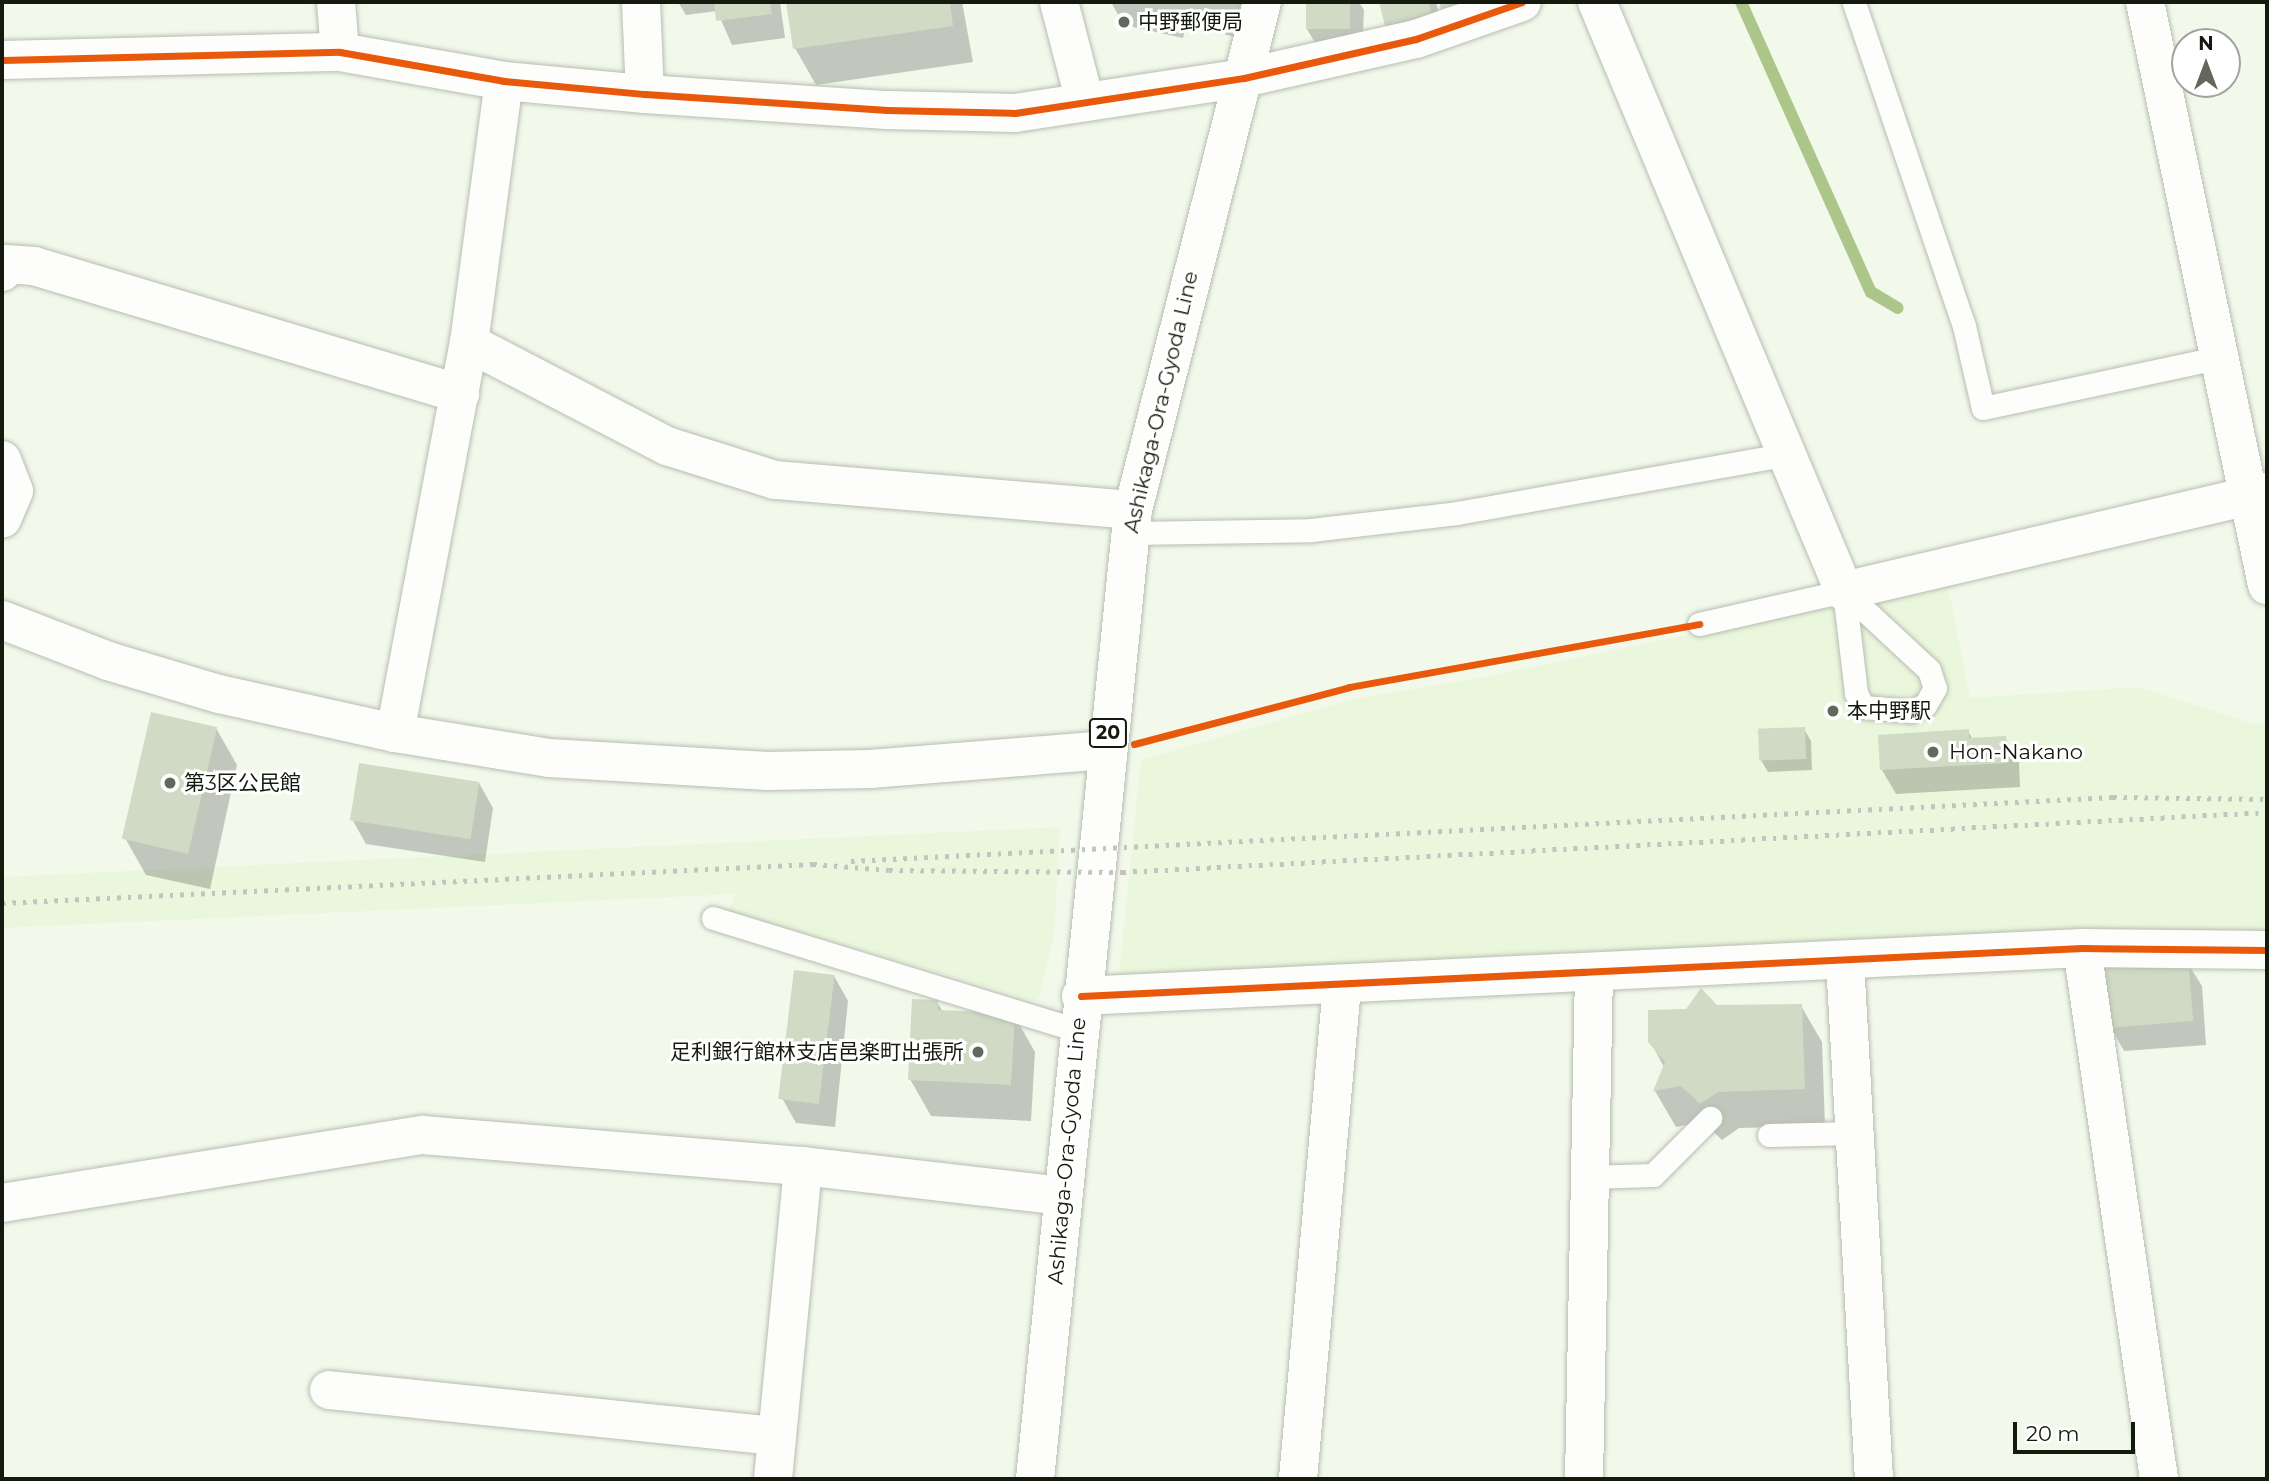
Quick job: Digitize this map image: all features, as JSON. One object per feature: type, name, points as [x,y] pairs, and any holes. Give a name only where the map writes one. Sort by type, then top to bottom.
[{"type":"street","points":[[336,2],[341,52]]},
{"type":"street","points":[[641,2],[645,94]]},
{"type":"street","points":[[1059,2],[1085,102]]},
{"type":"street","name":"Ashikaga-Ora-Gyoda Line","points":[[1035,1479],[1106,750],[1132,522],[1174,332],[1244,78],[1262,2]]},
{"type":"street","points":[[2,60],[341,52],[504,81],[645,94],[887,110],[1002,112],[1244,78],[1416,39],[1522,2]]},
{"type":"street","points":[[1597,2],[1844,591],[2256,494]]},
{"type":"street","points":[[2145,2],[2217,358],[2256,494],[2267,585]]},
{"type":"street","points":[[395,733],[470,343],[504,81]]},
{"type":"street","points":[[2,272],[6,264],[20,262],[460,394]]},
{"type":"street","points":[[470,343],[667,446],[775,480],[1132,522]]},
{"type":"street","points":[[2,460],[14,491],[2,519]]},
{"type":"street","points":[[2,620],[108,661],[219,694],[395,733],[548,758],[768,771],[870,769],[1106,750]]},
{"type":"street","points":[[1080,1013],[1342,985],[2082,948],[2267,950]]},
{"type":"street","points":[[2082,948],[2159,1479]]},
{"type":"street","points":[[1845,961],[1874,1479]]},
{"type":"street","points":[[1584,1479],[1594,973]]},
{"type":"street","points":[[1298,1479],[1342,985]]},
{"type":"street","points":[[2,1203],[423,1135],[803,1166],[1062,1196]]},
{"type":"street","points":[[773,1479],[803,1166]]},
{"type":"street","points":[[329,1390],[778,1436]]},
{"type":"lane","points":[[1854,4],[1964,326],[1983,408],[2217,358]]},
{"type":"lane","points":[[1132,522],[1311,530],[1457,513],[1788,454]]},
{"type":"lane","points":[[1844,591],[1929,670],[1935,688],[1925,705],[1911,711],[1863,707],[1856,694],[1844,591]]},
{"type":"lane","points":[[1699,624],[1844,591]]},
{"type":"lane","points":[[713,918],[1080,1013]]},
{"type":"lane","points":[[1590,1177],[1653,1175],[1710,1118]]},
{"type":"lane","points":[[1769,1135],[1855,1133]]},
{"type":"shaded area","points":[[1947,581],[1970,698],[2139,687],[2254,724],[2267,723],[2267,937],[1118,984],[1141,760],[1353,699],[1474,679]]},
{"type":"shaded area","points":[[1060,827],[1054,935],[1038,1002],[729,911],[735,894],[2,928],[2,877]]},
{"type":"building","points":[[714,2],[770,2],[772,14],[716,21]]},
{"type":"building","points":[[786,2],[950,2],[953,26],[793,49]]},
{"type":"building","points":[[1306,2],[1350,2],[1350,29],[1306,29]]},
{"type":"building","points":[[1379,2],[1429,2],[1432,15],[1385,26]]},
{"type":"building","points":[[1439,2],[1464,2],[1464,3],[1441,9]]},
{"type":"building","name":"第3区公民館","points":[[151,712],[217,727],[188,854],[122,839]]},
{"type":"building","points":[[1805,727],[1806,759],[1759,761],[1758,729]]},
{"type":"building","points":[[1969,729],[1969,738],[2006,736],[2007,763],[1880,770],[1878,735]]},
{"type":"building","points":[[359,763],[479,782],[470,839],[350,820]]},
{"type":"building","points":[[2188,960],[2193,1021],[2110,1028],[2104,967]]},
{"type":"building","points":[[794,970],[835,975],[819,1104],[778,1099]]},
{"type":"building","points":[[1701,988],[1717,1005],[1802,1004],[1805,1089],[1718,1092],[1700,1104],[1681,1086],[1653,1091],[1665,1062],[1648,1042],[1648,1010],[1686,1009]]},
{"type":"building","points":[[912,999],[938,1000],[938,1010],[1015,1013],[1011,1085],[908,1080]]},
{"type":"waterway","points":[[1741,2],[1871,292],[1898,308]]},
{"type":"railway","points":[[851,861],[2113,797],[2267,799]]},
{"type":"railway","points":[[2,903],[813,864],[889,870],[1123,872],[2267,812]]},
{"type":"cycle path","points":[[2,60],[340,52],[504,81],[645,94],[887,110],[1015,113],[1244,78],[1416,39],[1522,2]]},
{"type":"cycle path","points":[[1134,744],[1349,687],[1699,624]]},
{"type":"cycle path","points":[[1081,996],[2082,948],[2267,950]]},
{"type":"place","name":"中野郵便局","points":[[1124,22]]},
{"type":"place","name":"本中野駅","points":[[1833,711]]},
{"type":"place","name":"Hon-Nakano","points":[[1933,752]]},
{"type":"place","name":"第3区公民館","points":[[170,783]]},
{"type":"place","name":"足利銀行館林支店邑楽町出張所","points":[[978,1052]]}]
